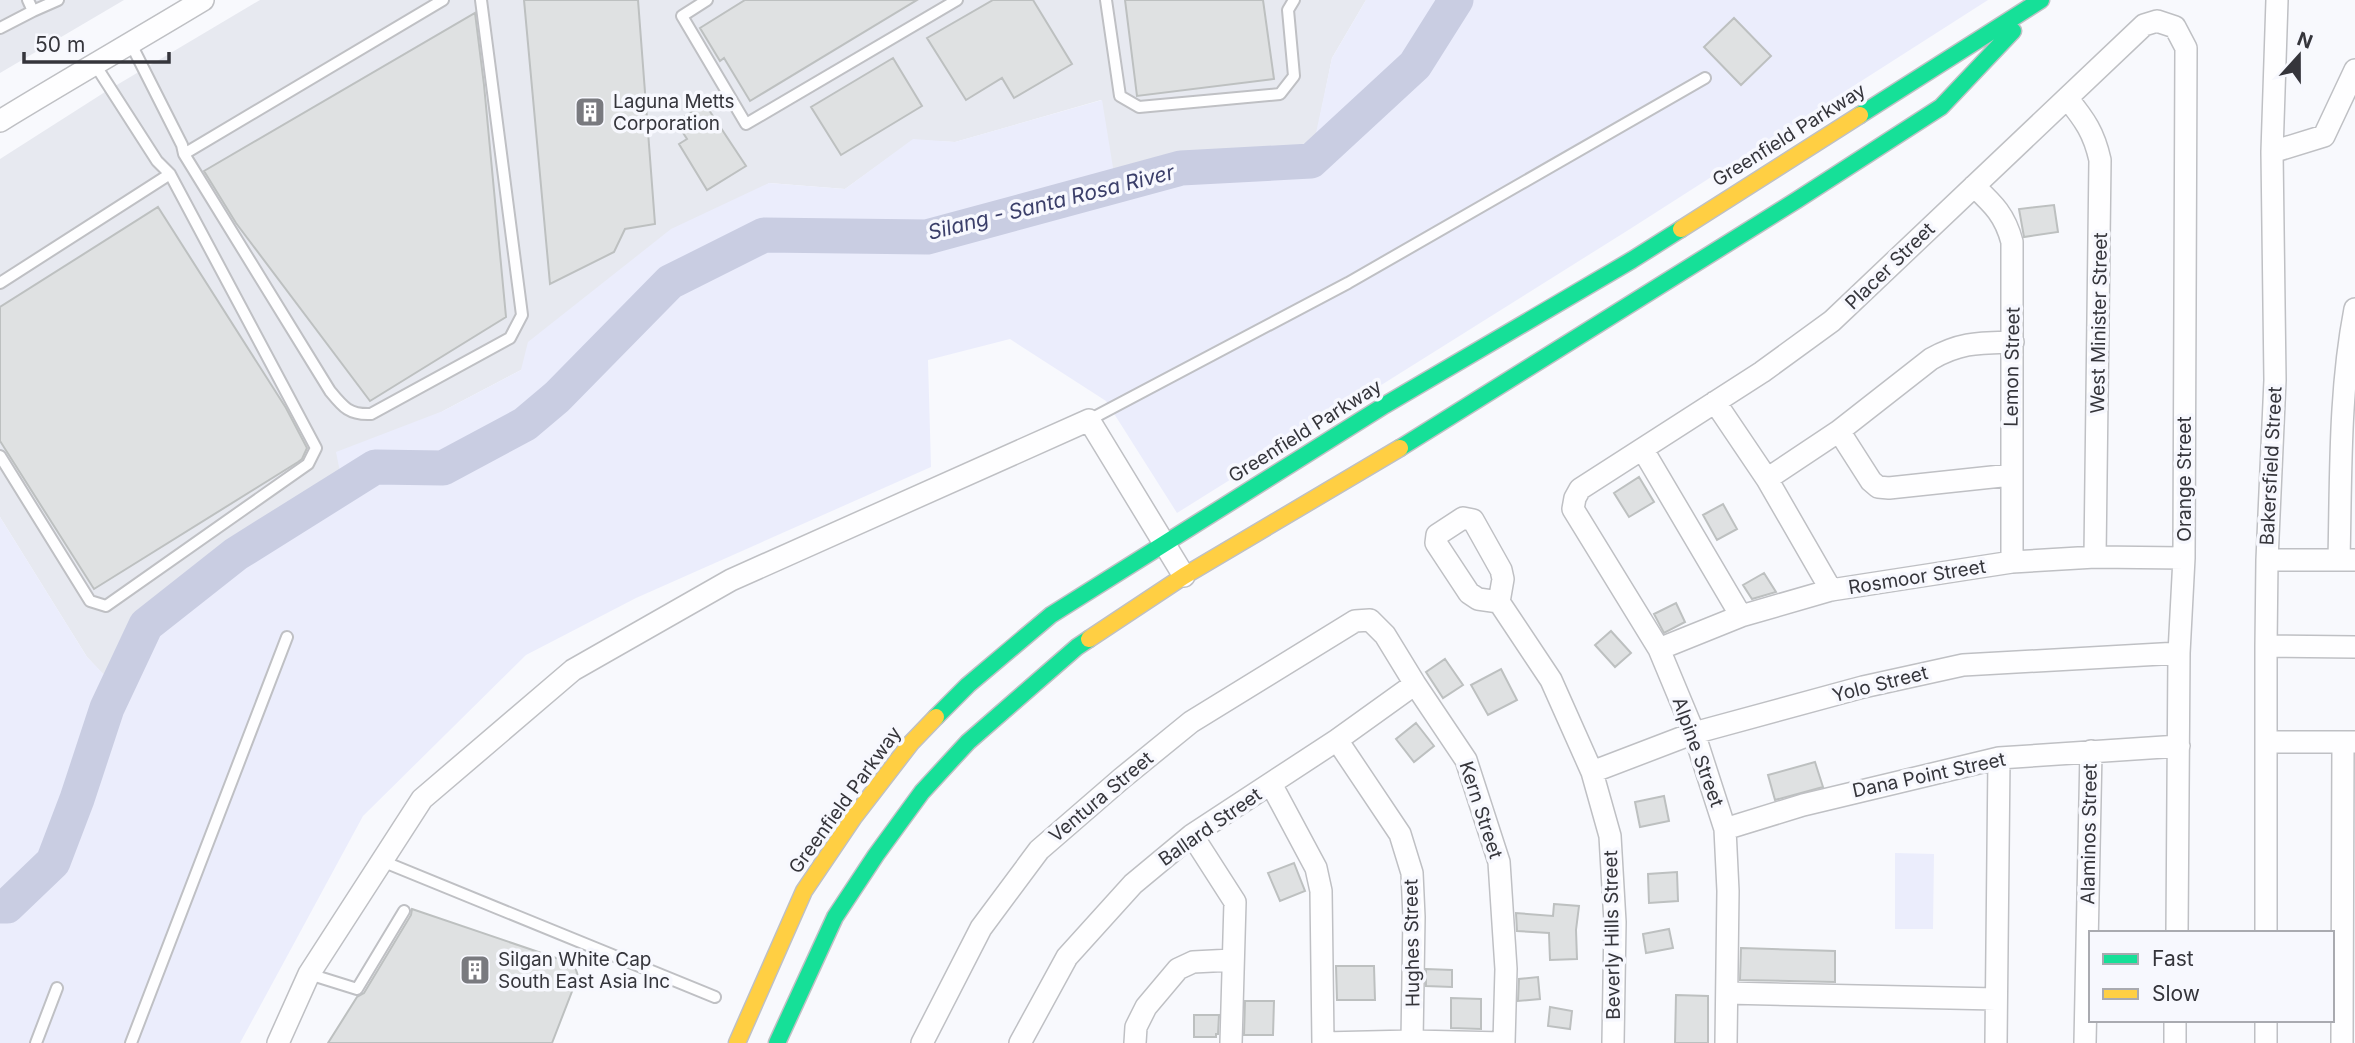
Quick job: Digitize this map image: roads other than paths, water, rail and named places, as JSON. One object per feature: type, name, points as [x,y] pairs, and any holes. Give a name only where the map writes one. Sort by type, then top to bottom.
[{"type":"main road","name":"Greenfield Parkway","points":[[737,1043],[804,891],[854,817],[911,743],[968,685],[1051,615],[1385,405],[1632,260],[2042,0]]},
{"type":"main road","name":"Greenfield Parkway","points":[[777,1043],[835,917],[922,792],[968,742],[1077,647],[1184,576],[1360,473],[1941,107],[2042,0]]},
{"type":"street","points":[[0,121],[203,0]]},
{"type":"street","name":"Bakersfield Street","points":[[2266,931],[2267,560],[2275,380],[2272,152],[2277,0]]},
{"type":"street","name":"Placer Street","points":[[1580,489],[1762,372],[1832,321],[2144,25],[2157,21],[2175,27]]},
{"type":"street","name":"Orange Street","points":[[2175,27],[2186,48],[2184,558],[2179,653],[2177,931]]},
{"type":"street","points":[[2272,152],[2324,136],[2355,69]]},
{"type":"street","name":"West Minister Street","points":[[2067,98],[2087,122],[2100,160],[2095,557]]},
{"type":"street","name":"Lemon Street","points":[[1974,186],[1995,206],[2007,224],[2012,242],[2012,562]]},
{"type":"street","points":[[2267,560],[2347,560],[2343,398],[2355,309]]},
{"type":"street","points":[[1767,479],[1839,431],[1931,359],[1947,350],[1968,344],[2013,342]]},
{"type":"street","points":[[1715,402],[1767,479],[1830,590]]},
{"type":"street","points":[[278,1043],[309,974],[422,799],[573,670],[731,580],[1089,420],[1184,576]]},
{"type":"street","points":[[1839,431],[1871,481],[1878,487],[2011,475]]},
{"type":"street","points":[[1643,450],[1741,616]]},
{"type":"street","name":"Alpine Street","points":[[1580,489],[1573,509],[1659,649],[1694,733],[1725,829],[1728,891],[1726,1043]]},
{"type":"street","name":"Rosmoor Street","points":[[1659,649],[1741,616],[1830,590],[2012,562],[2095,557],[2184,558]]},
{"type":"street","name":"Beverly Hills Street","points":[[1499,602],[1551,680],[1592,772],[1610,836],[1615,922],[1613,1043]]},
{"type":"street","name":"Kern Street","points":[[1355,621],[1370,620],[1385,635],[1466,760],[1499,862],[1506,969],[1504,1043]]},
{"type":"street","name":"Ventura Street","points":[[922,1043],[981,928],[1039,850],[1191,722],[1355,621]]},
{"type":"street","points":[[2266,646],[2355,647]]},
{"type":"street","name":"Yolo Street","points":[[1592,772],[1694,733],[1863,687],[1962,665],[2179,653]]},
{"type":"street","name":"Ballard Street","points":[[1020,1043],[1068,957],[1133,884],[1192,835],[1337,740],[1415,684]]},
{"type":"street","name":"Hughes Street","points":[[1337,740],[1400,834],[1412,873],[1412,1041]]},
{"type":"street","points":[[2267,742],[2349,742],[2342,1043]]},
{"type":"street","name":"Dana Point Street","points":[[1725,829],[1803,805],[1999,758],[2179,746]]},
{"type":"street","name":"Alaminos Street","points":[[2085,1043],[2091,751]]},
{"type":"street","points":[[1996,1043],[1999,758]]},
{"type":"street","points":[[1271,784],[1316,868],[1321,891],[1323,1043],[1504,1043]]},
{"type":"street","points":[[1192,835],[1235,902],[1231,1043]]},
{"type":"street","points":[[1135,1043],[1136,1027],[1146,1007],[1178,969],[1193,962],[1232,960]]},
{"type":"street","points":[[1727,993],[1996,999]]},
{"type":"street","points":[[2175,1022],[2175,1043]]},
{"type":"street","points":[[2266,1022],[2266,1043]]},
{"type":"lane","points":[[28,0],[33,11]]},
{"type":"lane","points":[[0,28],[58,0]]},
{"type":"lane","points":[[184,154],[443,0]]},
{"type":"lane","points":[[131,44],[182,145],[184,154],[330,391],[344,408],[358,415],[371,414],[510,338],[522,315],[481,0]]},
{"type":"lane","points":[[708,0],[682,16],[746,124],[957,0]]},
{"type":"lane","points":[[1106,0],[1120,96],[1139,107],[1280,94],[1294,76],[1288,10],[1294,0]]},
{"type":"lane","points":[[0,456],[90,601],[106,606],[308,464],[316,448],[170,174],[157,161],[94,63]]},
{"type":"lane","points":[[1089,420],[1348,283],[1705,78]]},
{"type":"lane","points":[[0,283],[170,174]]},
{"type":"lane","points":[[131,1043],[287,637]]},
{"type":"lane","points":[[382,861],[715,997]]},
{"type":"lane","points":[[309,974],[357,989],[404,911]]},
{"type":"lane","points":[[36,1043],[57,988]]},
{"type":"waterway","name":"Silang - Santa Rosa River","points":[[0,906],[7,906],[53,862],[107,708],[146,625],[236,554],[375,467],[443,468],[525,424],[557,397],[670,282],[764,235],[927,237],[1181,168],[1311,161],[1415,65],[1456,0]]},
{"type":"place","name":"Laguna Metts Corporation","points":[[590,112]]},
{"type":"place","name":"Silgan White Cap South East Asia Inc","points":[[475,970]]}]
